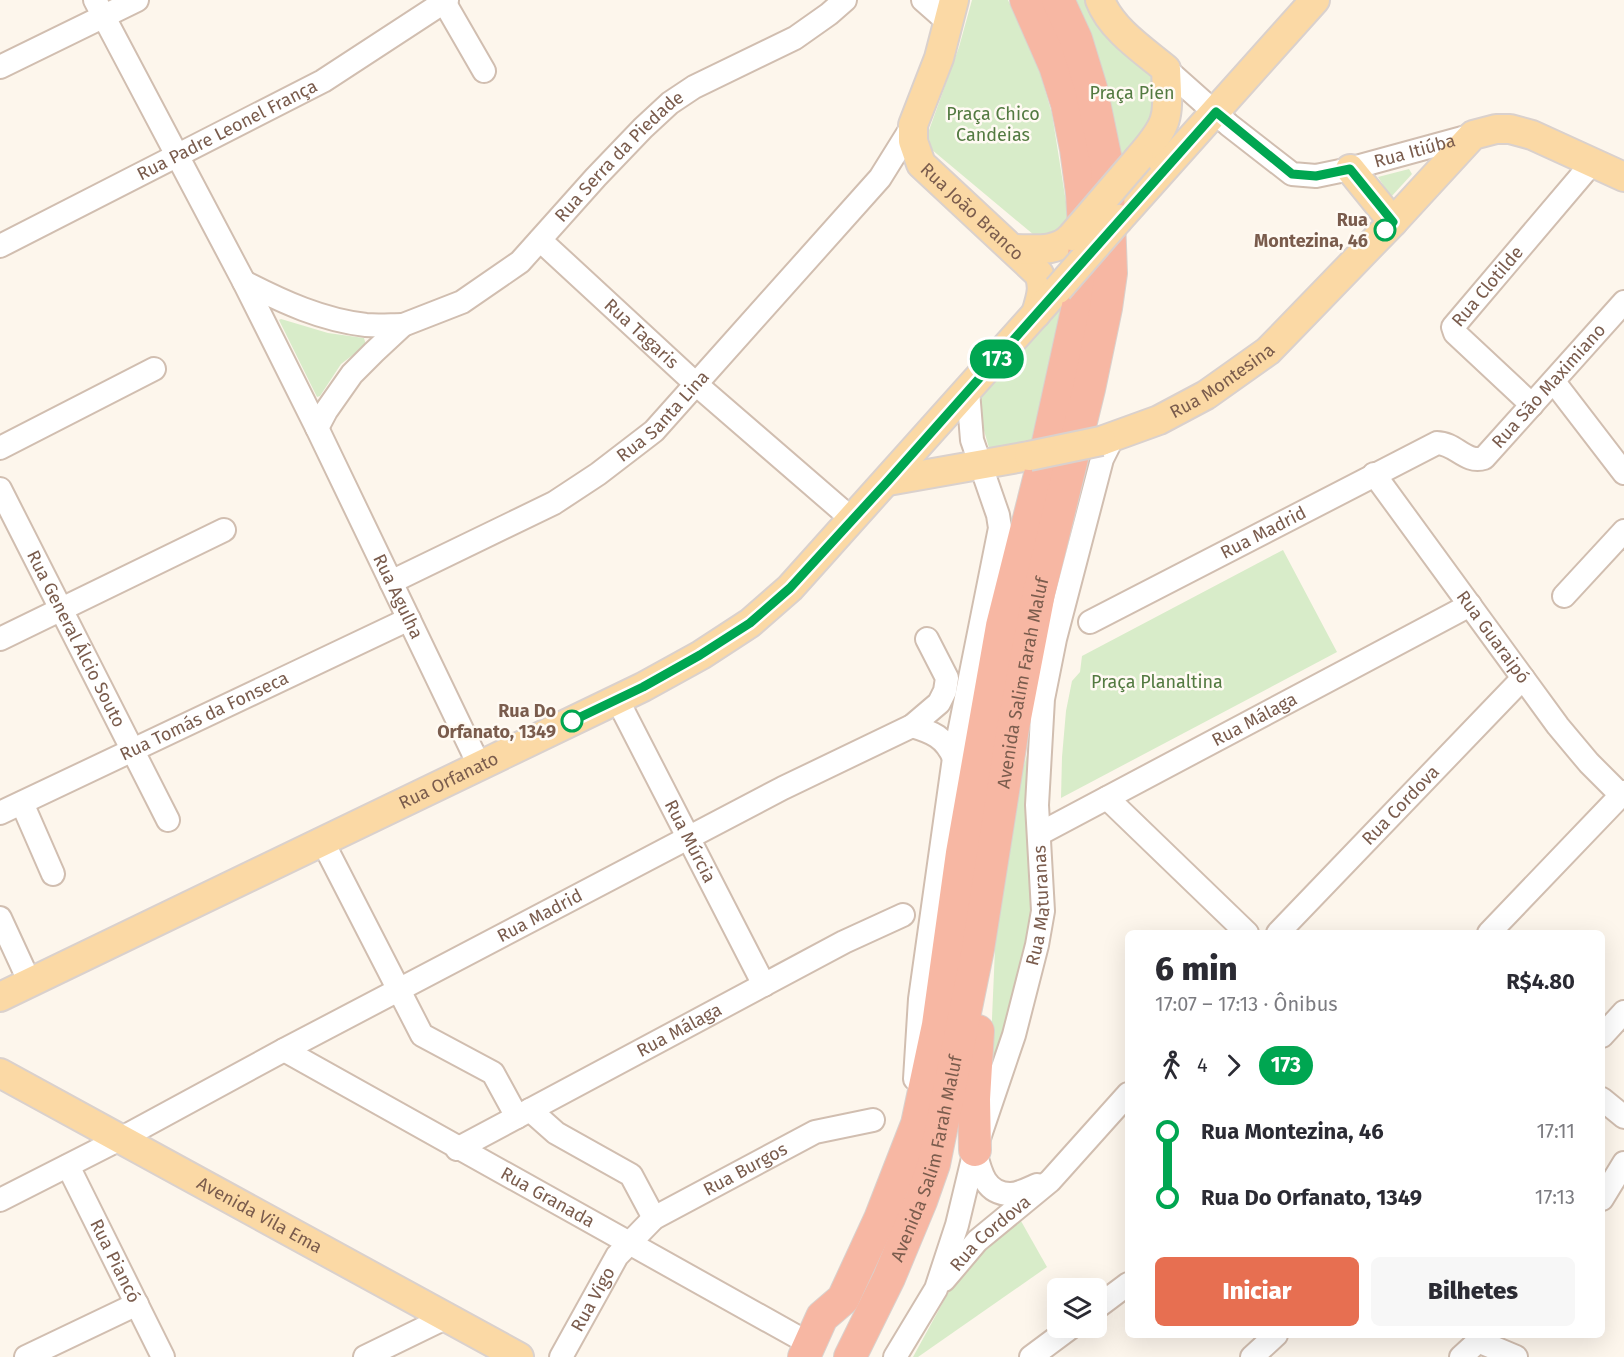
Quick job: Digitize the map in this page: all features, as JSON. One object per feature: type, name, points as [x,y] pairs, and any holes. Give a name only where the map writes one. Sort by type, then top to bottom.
[{"type":"highway","name":"Avenida Salim Farah Maluf","points":[[812,1353],[838,1324],[843,1299],[880,1219],[917,1124],[938,1025],[962,853],[1002,626],[1047,447],[1078,306],[1084,260],[1082,193],[1067,105],[1055,66],[1026,0]]},
{"type":"highway","name":"Avenida Salim Farah Maluf","points":[[850,1357],[889,1278],[921,1201],[933,1164],[971,983],[1013,728],[1039,593],[1089,389],[1106,308],[1110,273],[1110,201],[1107,165],[1091,88],[1076,39],[1058,0]]},
{"type":"highway","points":[[971,983],[978,1035],[974,1099],[975,1150]]},
{"type":"main road","points":[[1013,249],[1048,248],[1064,244],[1160,134],[1165,124],[1168,111],[1166,69],[1126,35],[1109,16],[1100,0]]},
{"type":"main road","name":"Rua Orfanato","points":[[0,997],[617,699],[700,655],[750,623],[790,588],[853,520],[1315,0]]},
{"type":"main road","points":[[913,125],[939,58],[951,11]]},
{"type":"main road","name":"Rua João Branco","points":[[913,125],[913,141],[921,164],[1039,273],[1043,291],[1036,314]]},
{"type":"main road","name":"Rua Itiúba","points":[[1473,135],[1496,129],[1510,129],[1532,135],[1624,177]]},
{"type":"main road","name":"Rua Montesina","points":[[888,481],[1029,456],[1107,439],[1159,420],[1206,395],[1268,351],[1393,222],[1473,135]]},
{"type":"main road","points":[[1350,169],[1393,222]]},
{"type":"main road","name":"Avenida Vila Ema","points":[[0,1073],[519,1357]]},
{"type":"street","points":[[0,67],[99,9],[136,0]]},
{"type":"street","name":"Rua Serra da Piedade","points":[[404,326],[462,302],[520,262],[635,136],[670,103],[694,87],[795,38],[845,0]]},
{"type":"street","points":[[922,0],[951,11]]},
{"type":"street","points":[[444,1],[484,71]]},
{"type":"street","name":"Rua Padre Leonel França","points":[[0,246],[323,81],[444,1]]},
{"type":"street","points":[[99,9],[244,282],[289,304],[328,317],[366,325],[404,326]]},
{"type":"street","points":[[1166,69],[1216,112]]},
{"type":"street","name":"Rua Itiúba","points":[[1216,112],[1292,174],[1316,176],[1350,169],[1473,135]]},
{"type":"street","name":"Rua Santa Lina","points":[[391,582],[554,503],[598,474],[654,431],[880,178],[913,125]]},
{"type":"street","name":"Rua Clotilde","points":[[1532,405],[1455,333],[1454,327],[1593,162]]},
{"type":"street","name":"Rua Santa Lina","points":[[880,178],[896,170],[921,164]]},
{"type":"street","name":"Rua Tagaris","points":[[540,240],[697,385],[853,520]]},
{"type":"street","name":"Rua Agulha","points":[[244,282],[479,765]]},
{"type":"street","name":"Rua São Maximiano","points":[[1437,443],[1443,443],[1471,459],[1481,459],[1554,382],[1624,302]]},
{"type":"street","points":[[317,428],[352,374],[404,326]]},
{"type":"street","points":[[0,448],[154,369]]},
{"type":"street","points":[[1554,382],[1624,473]]},
{"type":"street","points":[[954,758],[1000,528],[972,440],[968,391]]},
{"type":"street","name":"Rua Maturanas","points":[[895,1357],[936,1290],[957,1225],[975,1150],[1014,1035],[1037,945],[1043,910],[1037,805],[1043,699],[1054,639],[1107,439]]},
{"type":"street","name":"Rua Madrid","points":[[1090,622],[1437,443]]},
{"type":"street","name":"Rua Guaraipó","points":[[1374,474],[1523,678],[1589,763],[1623,794]]},
{"type":"street","name":"Rua General Álcio Souto","points":[[0,489],[168,820]]},
{"type":"street","points":[[0,639],[224,530]]},
{"type":"street","points":[[1564,596],[1624,531]]},
{"type":"street","name":"Rua Málaga","points":[[1039,834],[1470,605]]},
{"type":"street","name":"Rua Tomás da Fonseca","points":[[0,813],[409,619]]},
{"type":"street","points":[[912,726],[939,703],[945,691],[947,678],[927,639]]},
{"type":"street","name":"Rua Cordova","points":[[1281,930],[1523,678]]},
{"type":"street","name":"Rua Múrcia","points":[[617,699],[764,985]]},
{"type":"street","points":[[912,726],[933,732],[950,749],[954,758]]},
{"type":"street","name":"Rua Madrid","points":[[0,1200],[122,1138],[284,1050],[783,788],[912,726]]},
{"type":"street","name":"Avenida Salim Farah Maluf","points":[[917,1124],[916,1075],[920,999],[954,758]]},
{"type":"street","points":[[1492,930],[1623,794]]},
{"type":"street","points":[[1107,798],[1243,930]]},
{"type":"street","points":[[22,803],[53,874]]},
{"type":"street","points":[[329,854],[422,1035],[493,1073],[524,1113],[631,1175],[654,1218]]},
{"type":"street","name":"Rua Málaga","points":[[457,1149],[844,942],[903,915]]},
{"type":"street","points":[[0,918],[30,983]]},
{"type":"street","points":[[1605,1033],[1624,1012]]},
{"type":"street","name":"Rua Granada","points":[[284,1050],[627,1244],[812,1353]]},
{"type":"street","name":"Rua Cordova","points":[[936,1290],[977,1241],[1050,1181],[1125,1097]]},
{"type":"street","points":[[1605,1101],[1624,1117]]},
{"type":"street","name":"Rua Burgos","points":[[627,1244],[654,1218],[815,1132],[873,1120]]},
{"type":"street","name":"Rua Cordova","points":[[975,1150],[986,1183],[994,1190],[1011,1194],[1050,1181]]},
{"type":"street","points":[[1605,1195],[1624,1163]]},
{"type":"street","name":"Rua Piancó","points":[[68,1166],[163,1357]]},
{"type":"street","name":"Rua Vigo","points":[[561,1357],[617,1256],[627,1244]]},
{"type":"street","points":[[1107,1300],[1125,1286]]},
{"type":"street","points":[[26,1357],[137,1304]]},
{"type":"street","points":[[365,1357],[401,1349],[447,1317]]},
{"type":"street","points":[[1031,1357],[1057,1338]]},
{"type":"street","points":[[1252,1357],[1273,1338]]},
{"type":"street","points":[[1461,1357],[1481,1338],[1516,1357]]},
{"type":"green space","name":"Praça Chico Candeias","points":[[972,0],[1008,0],[1039,69],[1052,114],[1069,221],[1048,238],[1034,235],[931,149],[928,133],[959,47]]},
{"type":"green space","name":"Praça Pien","points":[[1072,0],[1087,0],[1149,72],[1155,83],[1158,114],[1120,168]]},
{"type":"green space","points":[[1409,169],[1412,174],[1391,197],[1378,177]]},
{"type":"green space","points":[[1061,306],[1051,373],[1034,441],[989,448],[975,399]]},
{"type":"green space","points":[[279,320],[328,333],[364,338],[366,345],[341,364],[320,396],[317,397]]},
{"type":"green space","name":"Praça Planaltina","points":[[1283,550],[1337,652],[1061,798],[1066,711],[1072,681],[1080,672],[1082,656]]},
{"type":"green space","points":[[1030,744],[1031,923],[1026,955],[989,1087],[996,926],[1021,776]]},
{"type":"green space","points":[[1017,1214],[1047,1267],[918,1357],[913,1357],[948,1293],[972,1260]]},
{"type":"bus line","name":"173","points":[[572,721],[643,687],[700,655],[750,623],[790,588],[1216,112],[1292,174],[1316,176],[1350,169],[1393,222],[1385,230]]},
{"type":"place","name":"Rua Montezina, 46","points":[[1385,230]]},
{"type":"place","name":"Rua Do Orfanato, 1349","points":[[572,721]]}]
